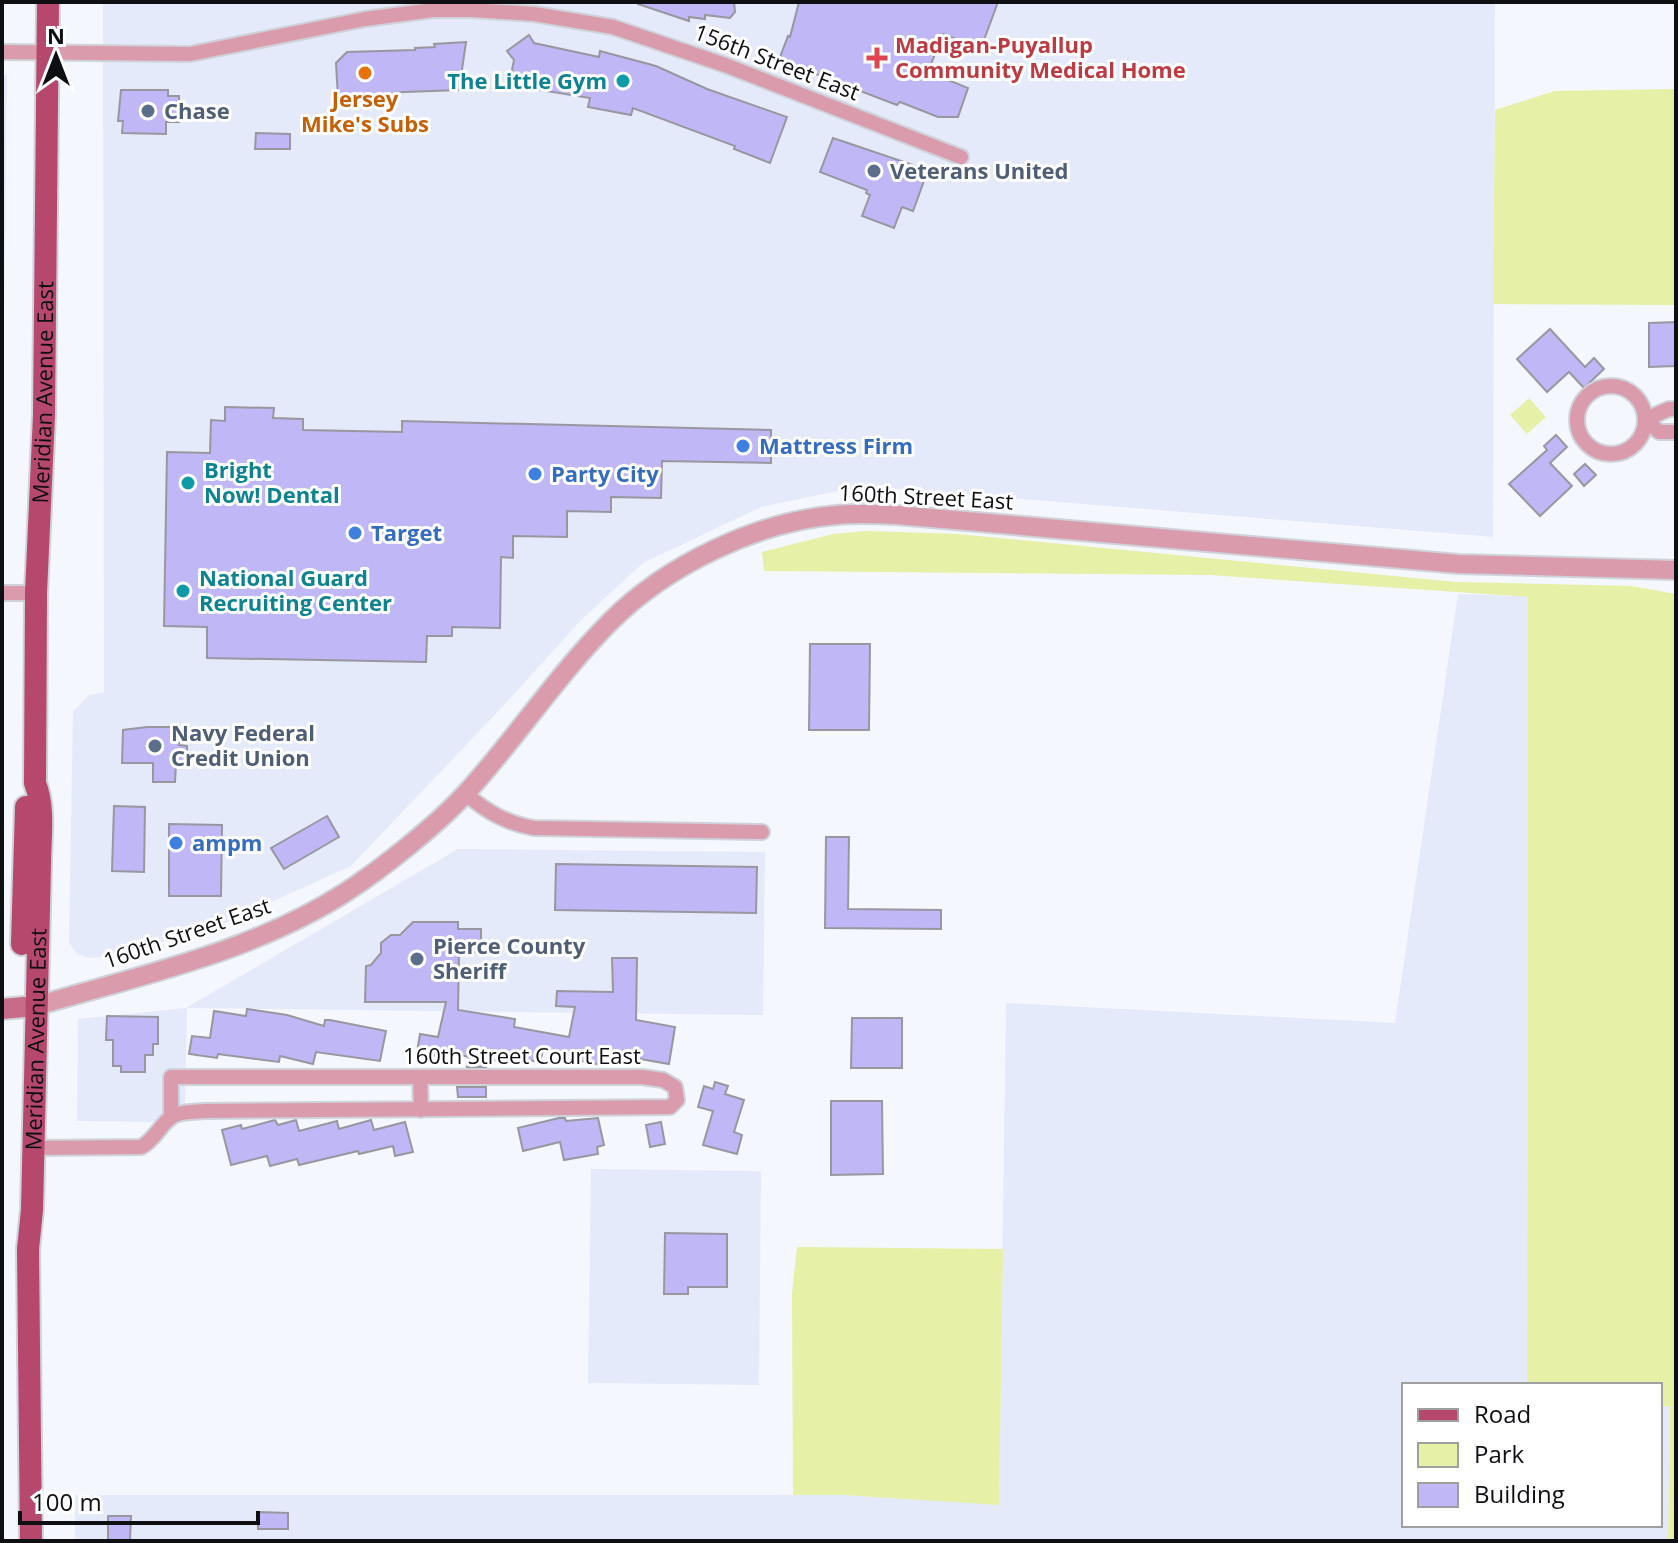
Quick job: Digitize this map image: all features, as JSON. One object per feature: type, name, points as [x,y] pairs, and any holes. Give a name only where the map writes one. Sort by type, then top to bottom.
[{"type":"main road","name":"Meridian Avenue East","points":[[28,1249],[19,1210],[20,1007],[41,817],[35,783],[36,593],[44,415],[48,2]]},
{"type":"main road","name":"Meridian Avenue East","points":[[20,1007],[32,1148],[32,1210],[28,1249],[31,1541]]},
{"type":"street","name":"156th Street East","points":[[2,52],[190,54],[365,19],[417,12],[472,10],[534,14],[613,27],[734,68],[961,157]]},
{"type":"street","points":[[1676,409],[1646,419],[1639,441],[1631,448],[1610,455],[1589,447],[1578,428],[1577,416],[1580,405],[1596,390],[1619,387],[1638,399],[1646,419],[1659,432],[1676,432]]},
{"type":"street","name":"160th Street East","points":[[20,1007],[248,942],[348,891],[466,794],[584,650],[613,619],[643,594],[678,569],[715,550],[801,521],[835,515],[897,515],[1459,564],[1676,570]]},
{"type":"street","points":[[2,593],[36,593]]},
{"type":"street","points":[[466,794],[502,820],[534,828],[762,832]]},
{"type":"street","name":"160th Street Court East","points":[[171,1077],[642,1077],[663,1080],[675,1087],[677,1100],[670,1107],[421,1110],[205,1111],[171,1117],[171,1077]]},
{"type":"street","points":[[420,1077],[421,1110]]},
{"type":"street","points":[[32,1148],[141,1147],[150,1143],[171,1117]]},
{"type":"shaded area","points":[[103,2],[1495,2],[1493,537],[886,488],[847,489],[761,507],[643,563],[582,619],[351,866],[220,925],[111,956],[89,958],[77,954],[69,943],[73,712],[89,695],[104,692]]},
{"type":"shaded area","points":[[2,75],[7,75],[2,478]]},
{"type":"shaded area","points":[[1458,594],[1528,596],[1527,1383],[1402,1383],[1402,1527],[1662,1527],[1662,1406],[1670,1405],[1668,1541],[75,1541],[75,1495],[843,1495],[999,1504],[1006,1003],[1395,1023]]},
{"type":"shaded area","points":[[458,849],[765,852],[763,1015],[187,1008],[185,1104],[152,1122],[77,1121],[78,1019],[186,1008]]},
{"type":"shaded area","points":[[591,1169],[761,1171],[759,1385],[588,1383]]},
{"type":"green space","points":[[1676,89],[1676,305],[1493,304],[1495,110],[1555,91]]},
{"type":"green space","points":[[1529,398],[1546,417],[1527,434],[1510,415]]},
{"type":"green space","points":[[866,531],[958,534],[1456,582],[1631,586],[1676,594],[1676,1541],[1668,1541],[1670,1406],[1662,1406],[1662,1383],[1527,1383],[1528,597],[1210,575],[764,571],[762,552],[833,534]]},
{"type":"green space","points":[[797,1247],[1003,1249],[999,1505],[843,1495],[793,1495],[792,1294]]},
{"type":"building","points":[[638,2],[734,2],[735,12],[730,18],[705,15],[705,19],[689,17],[689,21]]},
{"type":"building","points":[[799,2],[998,2],[981,48],[943,34],[928,72],[968,88],[958,117],[938,117],[900,102],[897,105],[779,60],[790,37]]},
{"type":"building","points":[[529,35],[534,43],[599,57],[600,51],[656,66],[707,89],[787,117],[770,163],[734,149],[735,146],[633,108],[631,115],[588,107],[590,98],[509,85],[514,60],[507,51]]},
{"type":"building","points":[[466,42],[459,90],[338,99],[336,63],[347,52],[415,50],[435,47],[434,44]]},
{"type":"building","name":"Chase","points":[[121,90],[168,90],[168,96],[179,96],[179,122],[166,122],[166,134],[122,133],[123,121],[118,121]]},
{"type":"building","points":[[256,133],[290,134],[290,149],[255,149]]},
{"type":"building","points":[[833,138],[928,170],[913,211],[902,207],[894,228],[862,216],[870,195],[866,193],[867,190],[820,172]]},
{"type":"building","points":[[1676,322],[1676,366],[1649,367],[1649,323]]},
{"type":"building","points":[[1550,329],[1585,367],[1594,358],[1604,369],[1584,388],[1569,372],[1547,392],[1517,359]]},
{"type":"building","name":"Target","points":[[225,407],[274,408],[273,418],[303,419],[303,430],[402,432],[402,421],[771,430],[771,463],[662,461],[661,498],[611,497],[611,512],[567,511],[567,537],[513,536],[513,558],[501,557],[500,628],[452,627],[452,636],[427,636],[426,662],[207,658],[207,627],[164,626],[167,452],[210,453],[211,420],[225,421]]},
{"type":"building","points":[[1556,435],[1567,447],[1550,463],[1572,486],[1540,516],[1509,484],[1547,450],[1544,446]]},
{"type":"building","points":[[1585,464],[1596,475],[1584,486],[1574,474]]},
{"type":"building","points":[[810,644],[870,644],[869,730],[809,730]]},
{"type":"building","points":[[180,727],[179,745],[187,746],[187,764],[176,764],[175,782],[153,782],[153,763],[122,763],[123,730]]},
{"type":"building","points":[[114,806],[145,807],[144,872],[112,871]]},
{"type":"building","points":[[327,816],[339,837],[284,869],[271,848]]},
{"type":"building","points":[[169,824],[222,825],[221,896],[169,896]]},
{"type":"building","points":[[826,837],[849,837],[848,909],[941,910],[941,929],[825,928]]},
{"type":"building","points":[[556,864],[757,867],[756,913],[555,910]]},
{"type":"building","points":[[413,922],[458,922],[458,929],[481,929],[481,952],[459,953],[458,1010],[515,1019],[514,1027],[569,1037],[575,1007],[556,1006],[557,991],[613,992],[612,958],[637,958],[636,1020],[675,1027],[669,1064],[640,1059],[639,1064],[608,1059],[607,1066],[543,1050],[540,1062],[509,1057],[508,1062],[486,1059],[486,1067],[467,1067],[469,1057],[446,1052],[444,1058],[417,1052],[420,1034],[438,1037],[446,1002],[365,1002],[366,966],[371,965],[381,953],[381,943],[391,935],[400,935]]},
{"type":"building","points":[[247,1009],[287,1015],[324,1026],[325,1020],[330,1020],[386,1031],[380,1061],[316,1052],[313,1064],[280,1056],[279,1062],[218,1054],[217,1058],[189,1054],[192,1036],[210,1038],[214,1011],[246,1016]]},
{"type":"building","points":[[107,1016],[158,1017],[158,1044],[153,1044],[153,1055],[145,1055],[145,1072],[121,1072],[121,1066],[113,1066],[113,1040],[106,1040]]},
{"type":"building","points":[[852,1018],[902,1018],[902,1068],[851,1068]]},
{"type":"building","points":[[715,1082],[728,1086],[725,1094],[744,1100],[734,1132],[742,1135],[737,1154],[703,1145],[713,1111],[698,1107],[704,1086],[713,1089]]},
{"type":"building","points":[[457,1087],[486,1087],[486,1097],[458,1097]]},
{"type":"building","points":[[831,1101],[882,1101],[883,1174],[831,1175]]},
{"type":"building","points":[[559,1118],[566,1121],[598,1118],[604,1145],[597,1147],[598,1154],[564,1160],[560,1142],[523,1151],[518,1128]]},
{"type":"building","points":[[275,1120],[278,1125],[296,1120],[299,1131],[337,1121],[339,1129],[371,1120],[374,1130],[405,1122],[413,1152],[395,1156],[393,1146],[299,1165],[297,1159],[270,1166],[267,1156],[231,1165],[222,1130],[241,1125],[242,1129]]},
{"type":"building","points":[[661,1122],[665,1144],[650,1147],[646,1125]]},
{"type":"building","points":[[665,1233],[727,1234],[727,1287],[688,1287],[688,1294],[664,1294]]},
{"type":"building","points":[[258,1512],[288,1513],[288,1529],[258,1529]]},
{"type":"building","points":[[108,1516],[131,1516],[130,1541],[108,1541]]},
{"type":"place","name":"Madigan-Puyallup Community Medical Home","points":[[877,58]]},
{"type":"place","name":"Jersey Mike's Subs","points":[[365,73]]},
{"type":"place","name":"The Little Gym","points":[[623,81]]},
{"type":"place","name":"Chase","points":[[148,111]]},
{"type":"place","name":"Veterans United","points":[[874,171]]},
{"type":"place","name":"Mattress Firm","points":[[743,446]]},
{"type":"place","name":"Party City","points":[[535,474]]},
{"type":"place","name":"Bright Now! Dental","points":[[188,483]]},
{"type":"place","name":"Target","points":[[355,533]]},
{"type":"place","name":"National Guard Recruiting Center","points":[[183,591]]},
{"type":"place","name":"Navy Federal Credit Union","points":[[155,746]]},
{"type":"place","name":"ampm","points":[[176,843]]},
{"type":"place","name":"Pierce County Sheriff","points":[[417,959]]}]
